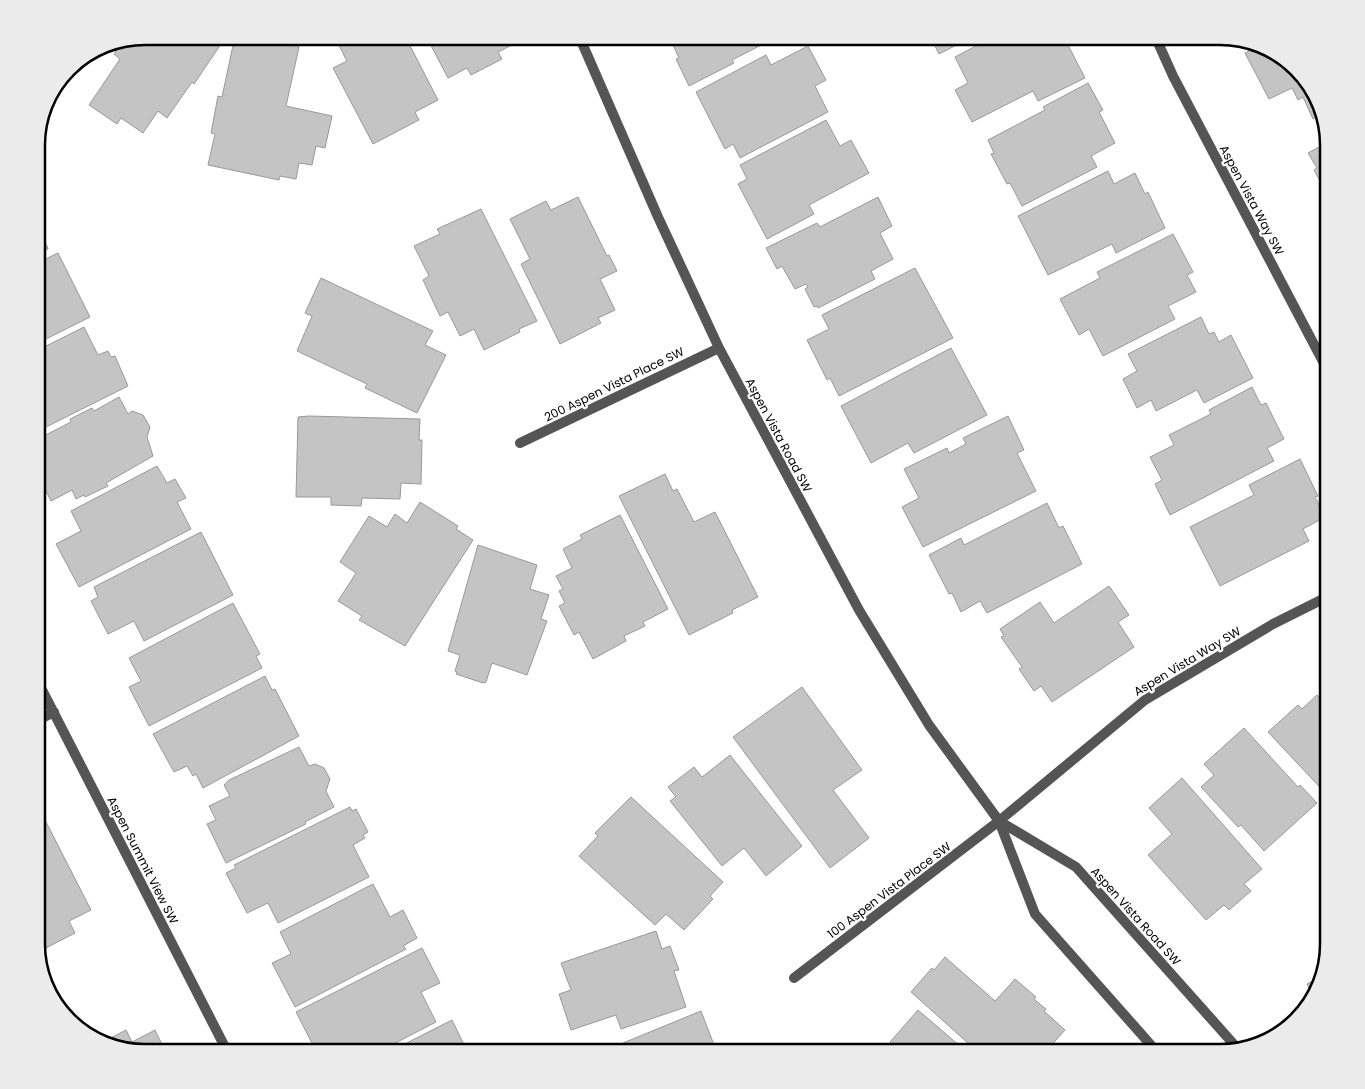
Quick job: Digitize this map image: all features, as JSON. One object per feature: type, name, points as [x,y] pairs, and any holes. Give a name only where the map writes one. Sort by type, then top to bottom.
[{"type":"street","name":"Aspen Vista Road SW","points":[[583,45],[658,217],[719,348],[858,610],[929,725],[999,821],[1035,914],[1150,1044]]},
{"type":"street","name":"Aspen Vista Way SW","points":[[1159,45],[1172,76],[1320,356]]},
{"type":"street","name":"200 Aspen Vista Place SW","points":[[520,443],[719,348]]},
{"type":"street","name":"Aspen Vista Way SW","points":[[999,821],[1145,700],[1273,624],[1320,600]]},
{"type":"street","name":"Aspen Summit View SW","points":[[45,695],[223,1044]]},
{"type":"street","points":[[45,716],[54,712]]},
{"type":"street","name":"Aspen Vista Road SW","points":[[999,821],[1076,867],[1233,1043]]},
{"type":"street","name":"100 Aspen Vista Place SW","points":[[794,978],[999,821]]},
{"type":"building","points":[[220,45],[194,84],[192,82],[167,118],[158,111],[143,133],[121,118],[117,124],[89,105],[120,59],[114,54],[118,48],[132,46]]},
{"type":"building","points":[[233,45],[292,45],[299,47],[286,106],[332,116],[325,148],[316,146],[312,165],[299,163],[296,179],[280,176],[279,180],[208,165],[215,134],[211,133],[218,96],[222,97]]},
{"type":"building","points":[[339,45],[410,45],[438,100],[415,112],[419,120],[373,144],[333,68],[347,61]]},
{"type":"building","points":[[431,45],[512,45],[498,52],[502,59],[471,75],[467,68],[448,78]]},
{"type":"building","points":[[673,45],[761,45],[732,60],[734,63],[689,86],[676,59],[679,58]]},
{"type":"building","points":[[934,45],[956,45],[939,54]]},
{"type":"building","points":[[978,45],[1068,45],[1085,78],[1038,101],[1033,91],[972,122],[955,90],[968,83],[955,57]]},
{"type":"building","points":[[808,46],[826,80],[815,86],[828,112],[740,158],[733,144],[725,149],[696,92],[766,55],[771,65]]},
{"type":"building","points":[[1251,50],[1270,58],[1291,74],[1307,95],[1316,117],[1313,119],[1303,97],[1298,100],[1292,88],[1269,99],[1245,53]]},
{"type":"building","points":[[1088,83],[1103,110],[1099,112],[1115,143],[1091,156],[1097,167],[1022,206],[1010,183],[1007,184],[991,154],[994,153],[988,140],[1045,110],[1043,107]]},
{"type":"building","points":[[826,120],[840,146],[851,140],[869,173],[809,205],[814,214],[767,239],[738,184],[747,179],[740,165]]},
{"type":"building","points":[[1320,146],[1320,181],[1314,170],[1317,168],[1308,153]]},
{"type":"building","points":[[1108,171],[1114,184],[1135,173],[1145,194],[1148,192],[1165,228],[1116,253],[1112,244],[1048,275],[1018,216]]},
{"type":"building","points":[[578,197],[607,256],[609,255],[617,271],[600,279],[615,310],[598,318],[601,323],[560,344],[521,264],[530,259],[510,219],[546,201],[551,210]]},
{"type":"building","points":[[878,197],[892,226],[880,233],[893,259],[871,271],[875,279],[818,308],[817,306],[814,307],[805,289],[808,287],[806,284],[795,289],[782,266],[777,269],[766,248],[817,223],[820,227]]},
{"type":"building","points":[[481,209],[537,321],[519,329],[520,332],[484,350],[474,329],[460,336],[448,312],[440,316],[423,280],[429,276],[414,246],[440,234],[437,229]]},
{"type":"building","points":[[1173,234],[1193,272],[1187,275],[1196,292],[1168,306],[1175,319],[1103,356],[1089,329],[1079,335],[1060,299],[1100,278],[1097,272]]},
{"type":"building","points":[[58,253],[90,317],[45,340],[45,259]]},
{"type":"building","points":[[915,268],[953,338],[839,396],[830,378],[827,380],[807,340],[829,329],[822,315]]},
{"type":"building","points":[[321,278],[433,331],[425,345],[446,355],[417,413],[365,388],[367,384],[297,351],[312,316],[305,313]]},
{"type":"building","points":[[1201,317],[1209,334],[1214,332],[1219,342],[1231,335],[1253,378],[1204,403],[1197,390],[1156,411],[1151,400],[1137,408],[1123,379],[1137,371],[1128,354]]},
{"type":"building","points":[[84,327],[98,355],[108,351],[111,357],[115,356],[128,386],[45,428],[45,346]]},
{"type":"building","points":[[951,348],[987,415],[914,453],[908,443],[871,463],[841,406]]},
{"type":"building","points":[[1252,387],[1261,405],[1266,403],[1284,439],[1267,448],[1274,461],[1170,515],[1155,484],[1162,480],[1150,457],[1174,445],[1169,435],[1211,414],[1209,410]]},
{"type":"building","points":[[119,397],[128,414],[132,411],[143,415],[150,427],[147,437],[153,456],[106,483],[108,486],[85,497],[84,495],[76,499],[72,490],[51,501],[45,489],[45,435],[71,422],[70,419],[92,408],[94,411]]},
{"type":"building","points":[[1008,416],[1024,450],[1017,453],[1036,491],[923,547],[902,507],[919,498],[904,469],[947,448],[949,453],[966,444],[963,438]]},
{"type":"building","points":[[298,417],[420,419],[419,440],[422,440],[421,484],[401,483],[400,499],[362,498],[361,506],[331,505],[331,497],[296,497]]},
{"type":"building","points":[[1300,459],[1318,496],[1315,497],[1320,507],[1320,520],[1303,529],[1309,541],[1220,586],[1190,527],[1254,495],[1249,485]]},
{"type":"building","points":[[157,466],[167,483],[175,479],[186,498],[177,502],[191,529],[79,587],[56,544],[81,531],[71,511]]},
{"type":"building","points":[[665,474],[673,491],[677,489],[694,522],[715,512],[758,597],[732,610],[733,613],[689,635],[619,496]]},
{"type":"building","points":[[420,502],[458,526],[456,529],[473,540],[405,646],[359,620],[362,616],[338,601],[356,573],[340,562],[369,516],[387,527],[395,514],[407,523]]},
{"type":"building","points":[[1047,503],[1059,528],[1063,526],[1082,564],[987,613],[980,601],[961,612],[952,593],[949,594],[929,555],[961,538],[964,545]]},
{"type":"building","points":[[620,515],[668,609],[643,622],[645,626],[624,636],[626,641],[593,659],[579,632],[574,635],[559,606],[565,603],[559,591],[563,589],[556,576],[572,568],[563,549],[582,539],[580,535]]},
{"type":"building","points":[[201,532],[233,595],[144,641],[134,621],[108,634],[91,601],[98,597],[94,587]]},
{"type":"building","points":[[478,545],[537,565],[530,589],[549,595],[541,619],[547,621],[527,675],[492,663],[486,682],[483,683],[456,674],[457,672],[455,671],[460,655],[448,651]]},
{"type":"building","points":[[1109,586],[1129,615],[1118,622],[1134,647],[1052,702],[1041,686],[1034,691],[1019,669],[1022,667],[1001,637],[1004,636],[1000,629],[1040,602],[1054,623]]},
{"type":"building","points":[[233,603],[260,654],[256,656],[262,668],[149,726],[129,687],[141,681],[129,658]]},
{"type":"building","points":[[265,676],[272,690],[275,689],[299,736],[203,788],[196,774],[193,776],[187,766],[174,772],[153,734]]},
{"type":"building","points":[[802,687],[862,770],[833,790],[869,838],[830,868],[733,737]]},
{"type":"building","points":[[1317,695],[1320,698],[1320,787],[1268,732],[1298,705],[1302,709]]},
{"type":"building","points":[[1244,728],[1298,787],[1300,785],[1317,803],[1264,851],[1241,825],[1238,827],[1201,787],[1214,775],[1204,764]]},
{"type":"building","points":[[299,747],[309,766],[315,764],[324,768],[330,779],[326,791],[334,807],[305,822],[306,824],[226,863],[207,824],[216,820],[209,806],[230,796],[224,785],[229,780]]},
{"type":"building","points":[[730,755],[802,846],[766,876],[744,848],[722,866],[670,801],[676,797],[668,787],[694,767],[702,777]]},
{"type":"building","points":[[1182,778],[1262,869],[1244,884],[1251,891],[1229,910],[1224,905],[1206,920],[1148,855],[1172,834],[1149,808]]},
{"type":"building","points":[[631,797],[723,882],[710,896],[713,899],[684,930],[666,914],[655,925],[579,856],[598,836],[595,833]]},
{"type":"building","points":[[350,807],[352,811],[356,809],[368,832],[363,835],[365,838],[353,845],[369,877],[278,923],[268,903],[247,913],[226,873],[236,868],[234,865]]},
{"type":"building","points":[[45,820],[91,910],[69,921],[75,933],[45,948]]},
{"type":"building","points":[[373,884],[390,917],[403,910],[417,938],[403,946],[406,949],[295,1007],[272,963],[291,954],[280,932]]},
{"type":"building","points":[[656,931],[662,949],[670,946],[679,970],[674,971],[686,1007],[621,1029],[616,1015],[571,1030],[559,994],[571,990],[561,963]]},
{"type":"building","points":[[422,948],[440,983],[421,992],[436,1022],[393,1044],[312,1044],[296,1012]]},
{"type":"building","points":[[945,957],[995,1001],[1015,979],[1036,997],[1034,999],[1046,1009],[1044,1011],[1065,1030],[1052,1044],[969,1044],[911,992],[932,968],[934,970]]},
{"type":"building","points":[[1313,981],[1310,989],[1307,984]]},
{"type":"building","points":[[918,1010],[958,1044],[891,1044],[890,1042]]},
{"type":"building","points":[[701,1011],[714,1044],[623,1044]]},
{"type":"building","points":[[452,1020],[464,1044],[405,1044]]},
{"type":"building","points":[[126,1030],[132,1042],[155,1030],[162,1044],[132,1043],[111,1038]]}]
